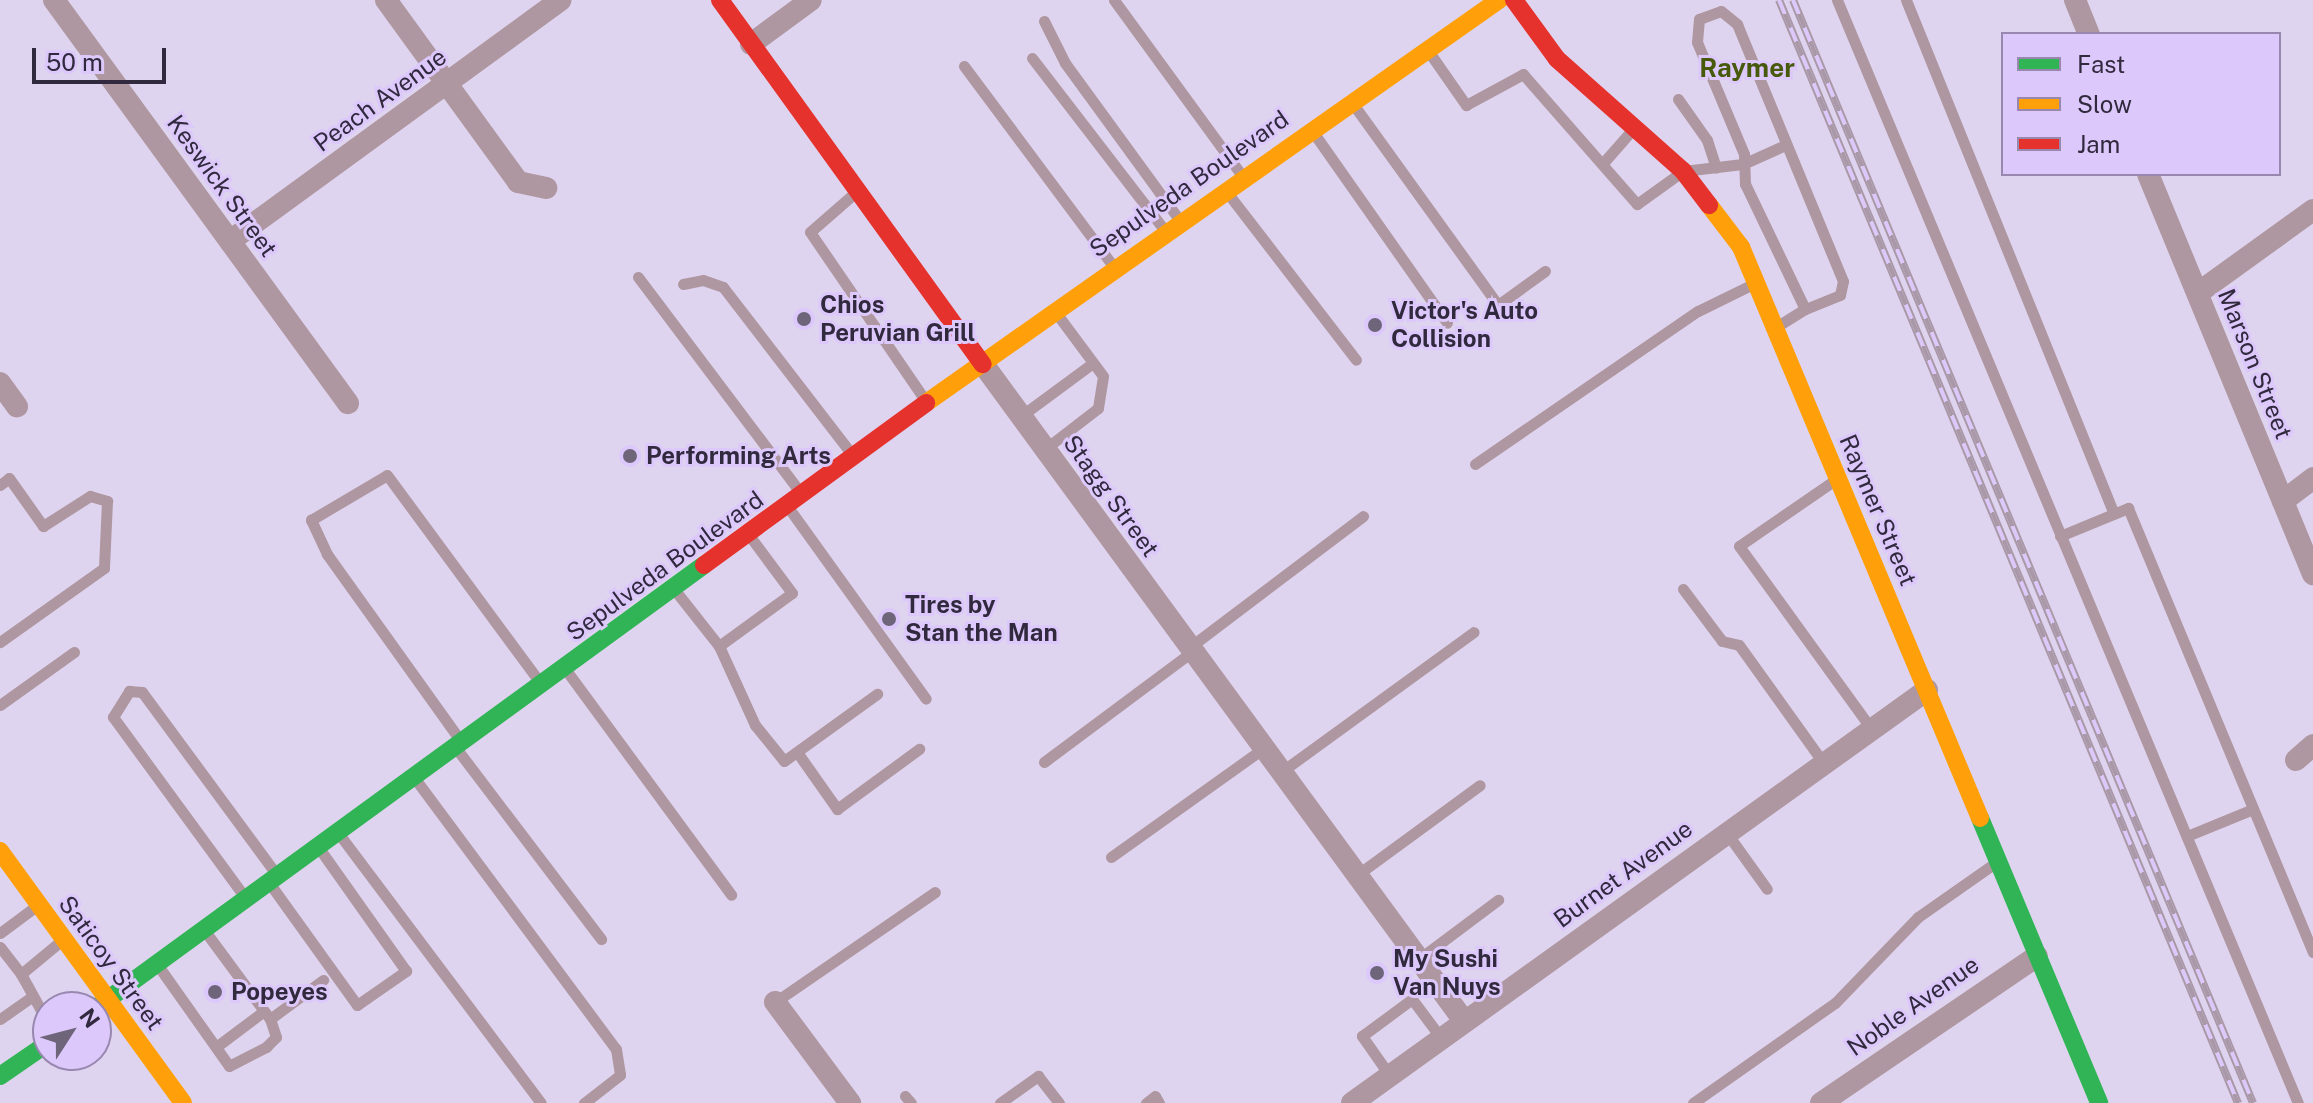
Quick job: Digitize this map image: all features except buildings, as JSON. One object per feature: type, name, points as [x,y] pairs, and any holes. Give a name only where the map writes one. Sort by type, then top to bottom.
[{"type":"main road","name":"Stagg Street","points":[[720,0],[983,364]]},
{"type":"main road","name":"Sepulveda Boulevard","points":[[112,997],[1114,266],[1241,175],[1499,0]]},
{"type":"main road","name":"Raymer Street","points":[[1514,0],[1557,59],[1683,171],[1720,216],[1757,282],[2099,1103]]},
{"type":"main road","name":"Saticoy Street","points":[[0,851],[64,939],[94,991]]},
{"type":"main road","name":"Saticoy Street","points":[[112,1016],[183,1103]]},
{"type":"main road","points":[[0,1076],[32,1054]]},
{"type":"street","name":"Keswick Street","points":[[54,0],[348,403]]},
{"type":"street","points":[[386,0],[518,182],[546,188]]},
{"type":"street","name":"Peach Avenue","points":[[230,241],[560,0]]},
{"type":"street","points":[[751,44],[811,0]]},
{"type":"street","points":[[2075,0],[2088,32]]},
{"type":"street","name":"Marson Street","points":[[2149,176],[2313,574]]},
{"type":"street","points":[[2198,293],[2313,210]]},
{"type":"street","name":"Stagg Street","points":[[983,364],[1464,1021]]},
{"type":"street","points":[[0,383],[17,406]]},
{"type":"street","points":[[2283,501],[2313,478]]},
{"type":"street","name":"Burnet Avenue","points":[[1352,1103],[1822,761],[1927,690]]},
{"type":"street","points":[[2296,760],[2313,745]]},
{"type":"street","name":"Noble Avenue","points":[[1821,1103],[1846,1096],[2037,956]]},
{"type":"street","points":[[775,1002],[850,1103]]},
{"type":"lane","points":[[1114,0],[1241,175]]},
{"type":"lane","points":[[1837,0],[2298,1103]]},
{"type":"lane","points":[[1906,0],[2114,514]]},
{"type":"lane","points":[[1776,327],[1805,309],[1840,295],[1843,281],[1783,146],[1737,24],[1721,11],[1711,13],[1695,25],[1697,42],[1743,164],[1745,184],[1805,309]]},
{"type":"lane","points":[[1044,21],[1065,63],[1172,225]]},
{"type":"lane","points":[[1426,48],[1466,105],[1523,74],[1604,162],[1637,204],[1683,171],[1743,164],[1783,146]]},
{"type":"lane","points":[[1032,58],[1172,225]]},
{"type":"lane","points":[[964,66],[1114,266]]},
{"type":"lane","points":[[1678,99],[1707,140],[1716,168]]},
{"type":"lane","points":[[1351,100],[1498,305],[1545,271]]},
{"type":"lane","points":[[1310,128],[1447,323]]},
{"type":"lane","points":[[1604,162],[1633,128]]},
{"type":"lane","points":[[1223,188],[1356,360]]},
{"type":"lane","points":[[857,190],[810,232],[927,404]]},
{"type":"lane","points":[[638,277],[795,501],[926,699]]},
{"type":"lane","points":[[683,284],[703,280],[723,287],[855,457]]},
{"type":"lane","points":[[1475,464],[1698,311],[1757,282]]},
{"type":"lane","points":[[1045,449],[1098,408],[1103,376],[1055,310]]},
{"type":"lane","points":[[1021,416],[1093,363]]},
{"type":"lane","points":[[542,685],[387,475],[311,520],[314,535],[459,746],[601,939]]},
{"type":"lane","points":[[0,485],[9,478],[43,526],[90,496],[107,501],[104,568],[0,642]]},
{"type":"lane","points":[[1839,478],[1739,546],[1870,727]]},
{"type":"lane","points":[[2060,536],[2128,508],[2313,952]]},
{"type":"lane","points":[[1044,762],[1363,516]]},
{"type":"lane","points":[[719,646],[792,593],[749,534]]},
{"type":"lane","points":[[674,589],[719,646],[755,725],[784,761],[877,694]]},
{"type":"lane","points":[[1683,589],[1722,641],[1739,645],[1822,761]]},
{"type":"lane","points":[[1281,772],[1474,632]]},
{"type":"lane","points":[[0,705],[74,652]]},
{"type":"lane","points":[[565,668],[731,895]]},
{"type":"lane","points":[[247,900],[113,717],[129,691],[142,692],[357,1005],[406,971],[318,848]]},
{"type":"lane","points":[[1111,857],[1264,748]]},
{"type":"lane","points":[[797,752],[837,809],[919,749]]},
{"type":"lane","points":[[415,778],[616,1049],[620,1075],[584,1103]]},
{"type":"lane","points":[[1357,875],[1480,785]]},
{"type":"lane","points":[[2187,836],[2253,809]]},
{"type":"lane","points":[[1726,831],[1767,889]]},
{"type":"lane","points":[[338,834],[541,1103]]},
{"type":"lane","points":[[1693,1103],[1835,1003],[1918,917],[1998,860]]},
{"type":"lane","points":[[775,1002],[935,892]]},
{"type":"lane","points":[[1419,959],[1498,900]]},
{"type":"lane","points":[[0,933],[39,904]]},
{"type":"lane","points":[[158,964],[225,1062],[238,1066],[266,1047],[276,1037],[267,1015],[205,931]]},
{"type":"lane","points":[[21,974],[64,939]]},
{"type":"lane","points":[[0,947],[21,974],[32,1001]]},
{"type":"lane","points":[[216,1047],[323,980]]},
{"type":"lane","points":[[0,1019],[30,998]]},
{"type":"lane","points":[[1390,1076],[1362,1036],[1374,1027],[1412,999],[1441,1038]]},
{"type":"lane","points":[[1000,1103],[1038,1076],[1059,1103]]},
{"type":"lane","points":[[1146,1103],[1155,1096],[1159,1103]]},
{"type":"railway","points":[[1779,0],[2238,1103]]},
{"type":"railway","points":[[1793,0],[2253,1103]]},
{"type":"traffic: fast","points":[[112,996],[704,565]]},
{"type":"traffic: fast","points":[[1980,818],[2099,1103]]},
{"type":"traffic: fast","points":[[0,1076],[32,1054]]},
{"type":"traffic: slow","points":[[926,403],[1499,0]]},
{"type":"traffic: slow","points":[[1709,205],[1741,247],[1980,818]]},
{"type":"traffic: slow","points":[[0,851],[183,1103]]},
{"type":"traffic: jam","points":[[720,0],[983,364]]},
{"type":"traffic: jam","points":[[1514,0],[1557,59],[1683,171],[1709,205]]},
{"type":"traffic: jam","points":[[704,565],[926,403]]},
{"type":"place","name":"Chios Peruvian Grill","points":[[804,319]]},
{"type":"place","name":"Victor's Auto Collision","points":[[1375,325]]},
{"type":"place","name":"Performing Arts","points":[[630,456]]},
{"type":"place","name":"Tires by Stan the Man","points":[[889,619]]},
{"type":"place","name":"My Sushi Van Nuys","points":[[1377,973]]},
{"type":"place","name":"Popeyes","points":[[215,992]]},
{"type":"district","name":"Raymer","points":[[1747,68]]}]
